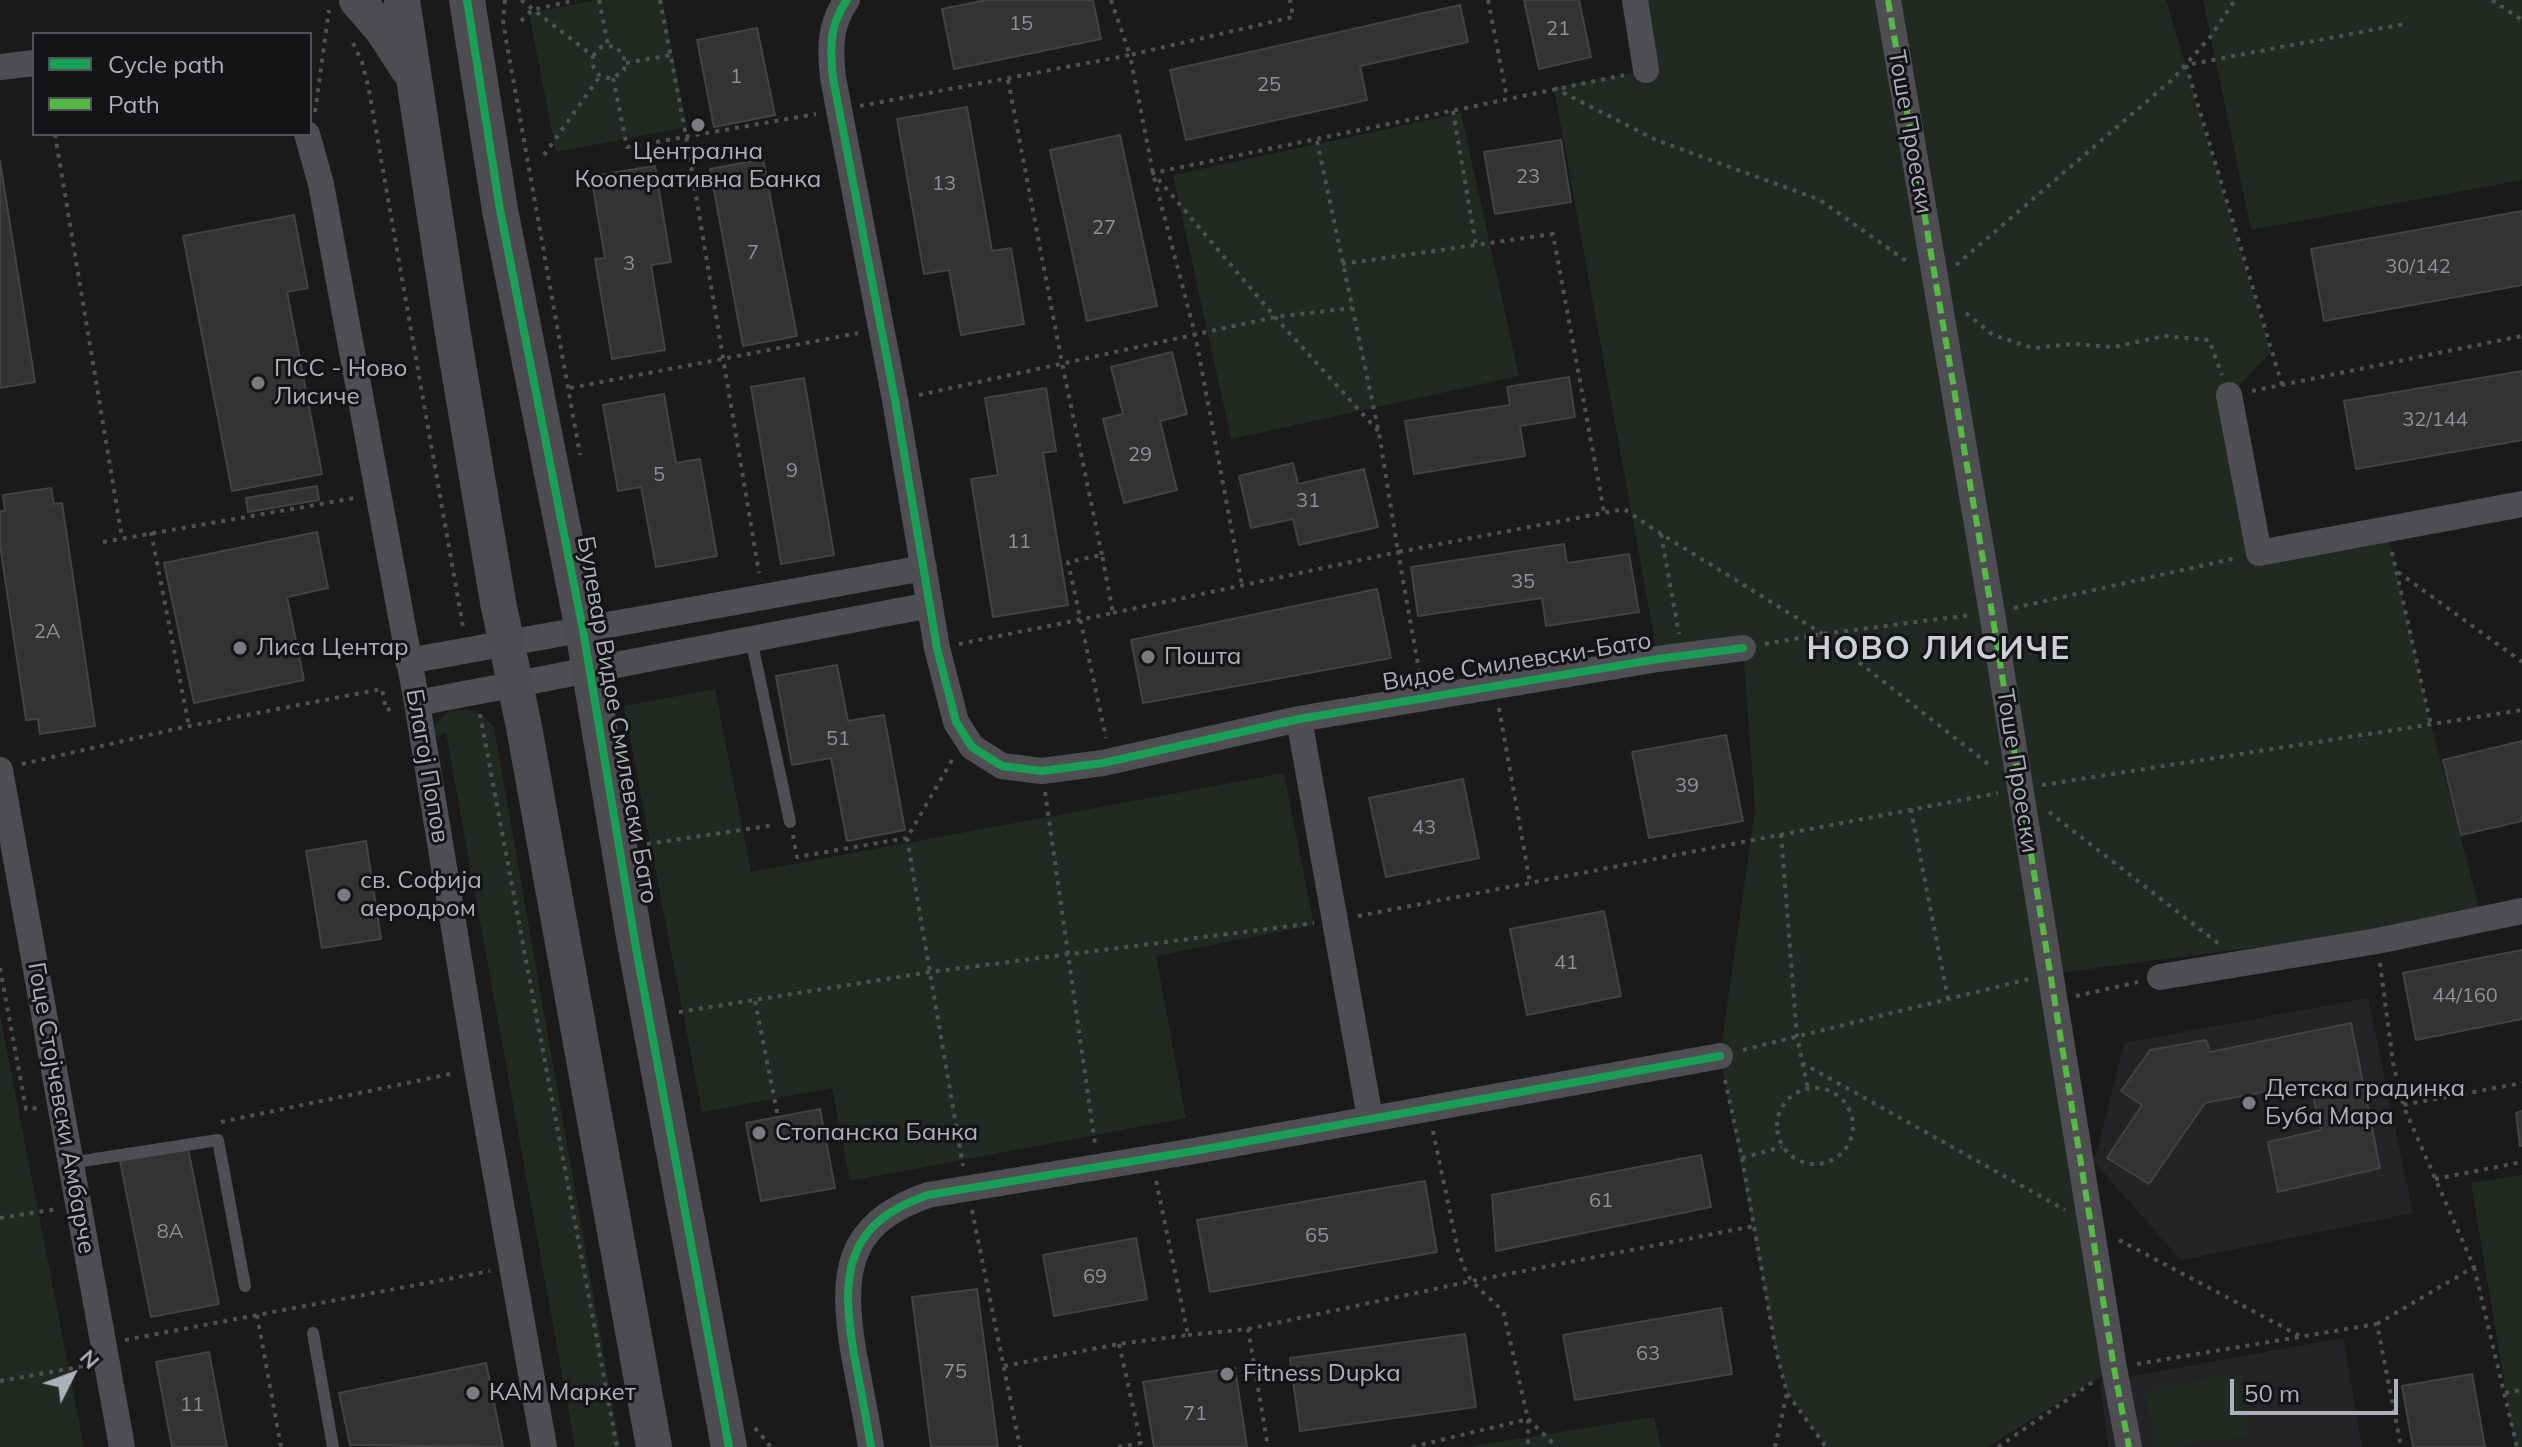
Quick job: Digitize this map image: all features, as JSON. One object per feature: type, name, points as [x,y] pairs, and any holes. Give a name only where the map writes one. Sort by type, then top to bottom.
[{"type":"street","points":[[402,0],[453,334],[506,644],[654,1447]]},
{"type":"street","name":"Булевар Видое Смилевски Бато","points":[[467,0],[500,210],[583,630],[636,948],[729,1447]]},
{"type":"street","points":[[847,0],[840,10],[830,44],[839,110],[895,400],[937,648],[956,722],[966,737]]},
{"type":"street","points":[[1635,0],[1646,70]]},
{"type":"street","name":"Тоше Проески","points":[[1888,0],[2129,1447]]},
{"type":"street","points":[[346,7],[382,29],[413,78]]},
{"type":"street","points":[[478,74],[506,10]]},
{"type":"street","points":[[0,67],[32,63]]},
{"type":"street","name":"Благој Попов","points":[[309,140],[321,184],[417,703],[544,1447]]},
{"type":"street","points":[[2229,395],[2259,553],[2522,504]]},
{"type":"street","points":[[408,661],[924,568]]},
{"type":"street","points":[[417,703],[930,605]]},
{"type":"street","name":"Видое Смилевски-Бато","points":[[966,737],[972,747],[1002,766],[1042,771],[1111,761],[1299,719],[1743,648]]},
{"type":"street","points":[[1299,719],[1334,921],[1334,949],[1370,1118]]},
{"type":"street","name":"Гоце Стојчевски Амбарче","points":[[7,768],[97,1354],[122,1447]]},
{"type":"street","points":[[2160,977],[2377,941],[2522,911]]},
{"type":"street","points":[[871,1447],[846,1308],[848,1276],[866,1234],[884,1217],[908,1202],[928,1195],[1151,1158],[1207,1143],[1370,1118],[1720,1056]]},
{"type":"lane","points":[[751,639],[790,822]]},
{"type":"lane","points":[[70,1163],[218,1140],[245,1286]]},
{"type":"lane","points":[[313,1333],[333,1447]]},
{"type":"path","points":[[505,0],[503,20],[507,45],[582,464]]},
{"type":"path","points":[[521,0],[593,56]]},
{"type":"path","points":[[506,10],[532,10],[576,0]]},
{"type":"path","points":[[599,0],[608,45]]},
{"type":"path","points":[[660,0],[686,136],[763,598]]},
{"type":"path","points":[[1111,0],[1130,55],[1153,173],[1195,334],[1242,585]]},
{"type":"path","points":[[613,78],[627,147],[1008,80],[1130,55],[1293,17],[1290,0]]},
{"type":"path","points":[[1488,0],[1507,98]]},
{"type":"path","points":[[1936,282],[2173,79],[2211,36],[2235,0]]},
{"type":"path","points":[[2492,0],[2522,20]]},
{"type":"path","points":[[312,120],[329,8],[346,7]]},
{"type":"path","points":[[2186,65],[2404,24]]},
{"type":"path","points":[[351,39],[362,62],[369,90],[465,638]]},
{"type":"path","points":[[608,45],[621,50],[626,63],[620,75],[613,78],[600,76],[594,71],[593,56],[596,50],[608,45]]},
{"type":"path","points":[[626,63],[671,55]]},
{"type":"path","points":[[2186,65],[2282,385]]},
{"type":"path","points":[[1153,173],[1646,70]]},
{"type":"path","points":[[544,155],[600,76]]},
{"type":"path","points":[[1008,80],[1113,613]]},
{"type":"path","points":[[1554,88],[1656,140],[1820,200],[1936,282],[1993,335],[2033,348],[2073,344],[2114,347],[2164,336],[2209,340],[2229,395],[2522,336]]},
{"type":"path","points":[[1453,111],[1476,247]]},
{"type":"path","points":[[55,136],[122,538]]},
{"type":"path","points":[[1317,141],[1379,433],[1424,698]]},
{"type":"path","points":[[1153,173],[1379,433]]},
{"type":"path","points":[[1342,264],[1553,234],[1604,512]]},
{"type":"path","points":[[895,400],[1275,317],[1352,308]]},
{"type":"path","points":[[570,388],[881,328]]},
{"type":"path","points":[[103,542],[377,494]]},
{"type":"path","points":[[937,648],[1398,552],[1624,509],[1823,634],[2243,963]]},
{"type":"path","points":[[2387,529],[2431,725]]},
{"type":"path","points":[[151,532],[189,726]]},
{"type":"path","points":[[1661,534],[1683,656]]},
{"type":"path","points":[[1102,555],[1068,562],[1111,761]]},
{"type":"path","points":[[2396,571],[2522,662]]},
{"type":"path","points":[[1495,686],[1530,883]]},
{"type":"path","points":[[7,768],[142,735],[382,689],[386,710],[417,703]]},
{"type":"path","points":[[478,703],[617,1447]]},
{"type":"path","points":[[679,1012],[930,972],[1334,921],[2020,789],[2522,710]]},
{"type":"path","points":[[966,737],[907,838],[967,1189],[1020,1447]]},
{"type":"path","points":[[1042,771],[1098,1166]]},
{"type":"path","points":[[1911,809],[1948,999]]},
{"type":"path","points":[[647,844],[790,822],[797,857],[907,838]]},
{"type":"path","points":[[1781,834],[1797,1037],[1808,1089]]},
{"type":"path","points":[[2377,941],[2393,1063],[2403,1105],[2474,1267],[2517,1447]]},
{"type":"path","points":[[0,968],[26,1109],[44,1108]]},
{"type":"path","points":[[1826,1447],[1787,1393],[1776,1351],[1742,1158],[1720,1056],[2050,974]]},
{"type":"path","points":[[2054,1000],[2160,977]]},
{"type":"path","points":[[755,1001],[778,1117]]},
{"type":"path","points":[[1802,1063],[2091,1225],[2300,1336]]},
{"type":"path","points":[[210,1125],[477,1068]]},
{"type":"path","points":[[2403,1105],[2522,1083]]},
{"type":"path","points":[[1821,1088],[1841,1098],[1853,1119],[1850,1143],[1843,1154],[1820,1165],[1799,1161],[1783,1147],[1777,1134],[1779,1113],[1786,1101],[1799,1091],[1808,1089],[1821,1088]]},
{"type":"path","points":[[1428,1107],[1458,1251],[1472,1281],[1504,1314],[1528,1419],[1528,1447]]},
{"type":"path","points":[[1742,1158],[1783,1147]]},
{"type":"path","points":[[1151,1158],[1188,1335]]},
{"type":"path","points":[[2435,1179],[2522,1162]]},
{"type":"path","points":[[0,1218],[62,1208]]},
{"type":"path","points":[[1004,1366],[1119,1344],[1248,1329],[1754,1226]]},
{"type":"path","points":[[0,1381],[257,1315],[512,1267]]},
{"type":"path","points":[[1998,1447],[2114,1368],[2377,1324],[2474,1267]]},
{"type":"path","points":[[257,1315],[281,1447]]},
{"type":"path","points":[[2377,1324],[2401,1447]]},
{"type":"path","points":[[1248,1329],[1268,1447]]},
{"type":"path","points":[[1118,1447],[1141,1445],[1119,1344]]},
{"type":"path","points":[[2504,1393],[2522,1390]]},
{"type":"path","points":[[1775,1447],[1787,1393]]},
{"type":"path","points":[[1412,1447],[1528,1419]]},
{"type":"path","points":[[1528,1419],[1557,1447]]},
{"type":"shaded area","points":[[597,0],[662,0],[687,127],[556,152],[529,13]]},
{"type":"shaded area","points":[[1635,0],[2166,0],[2271,352],[2229,396],[2259,552],[2387,529],[2431,725],[2482,918],[2050,974],[2114,1368],[1988,1447],[1826,1447],[1787,1393],[1776,1351],[1720,1056],[1755,810],[1743,649],[1658,659],[1554,88],[1646,70]]},
{"type":"shaded area","points":[[2203,0],[2522,0],[2522,180],[2251,230]]},
{"type":"shaded area","points":[[1461,113],[1519,376],[1231,439],[1173,175]]},
{"type":"shaded area","points":[[715,689],[751,872],[1284,773],[1314,925],[1156,956],[1186,1118],[850,1181],[832,1088],[702,1112],[624,706]]},
{"type":"shaded area","points":[[468,709],[484,717],[494,727],[620,1447],[575,1447],[446,733],[430,739],[437,722],[449,711]]},
{"type":"shaded area","name":"Детска градинка Буба Мара","points":[[2368,998],[2413,1213],[2181,1260],[2094,1162],[2124,1043]]},
{"type":"shaded area","points":[[0,1015],[84,1447],[0,1447]]},
{"type":"shaded area","points":[[2522,1175],[2522,1447],[2515,1447],[2471,1183]]},
{"type":"shaded area","points":[[2343,1338],[2362,1447],[2108,1447],[2100,1382]]},
{"type":"shaded area","points":[[2242,1373],[2251,1435],[2154,1447],[2145,1388]]},
{"type":"shaded area","points":[[1654,1417],[1661,1447],[1467,1447]]},
{"type":"building","points":[[986,0],[1093,0],[1101,39],[954,69],[942,9]]},
{"type":"building","points":[[1524,0],[1579,0],[1591,57],[1539,69]]},
{"type":"building","points":[[1460,5],[1468,42],[1360,66],[1367,100],[1186,140],[1170,70]]},
{"type":"building","points":[[757,28],[775,115],[714,127],[697,40]]},
{"type":"building","points":[[967,107],[992,251],[1011,248],[1024,324],[961,335],[949,270],[924,274],[897,119]]},
{"type":"building","points":[[1120,135],[1157,306],[1087,321],[1050,150]]},
{"type":"building","points":[[1561,140],[1571,202],[1495,214],[1484,152]]},
{"type":"building","points":[[763,159],[797,336],[743,346],[710,169]]},
{"type":"building","points":[[0,161],[35,382],[0,388]]},
{"type":"building","points":[[655,166],[671,262],[651,265],[665,350],[612,359],[595,259],[605,258],[591,176]]},
{"type":"building","points":[[2522,211],[2522,285],[2324,321],[2311,249]]},
{"type":"building","name":"ПСС - Ново Лисиче","points":[[294,215],[308,288],[287,292],[322,474],[232,491],[183,236]]},
{"type":"building","points":[[1172,352],[1187,414],[1160,421],[1177,490],[1124,503],[1103,419],[1123,414],[1111,367]]},
{"type":"building","points":[[2522,371],[2522,440],[2356,469],[2344,401]]},
{"type":"building","points":[[1569,377],[1575,417],[1520,426],[1525,456],[1414,474],[1405,421],[1510,405],[1507,387]]},
{"type":"building","points":[[804,378],[834,555],[781,564],[751,387]]},
{"type":"building","points":[[1046,388],[1056,451],[1043,453],[1068,605],[993,617],[971,479],[998,475],[985,398]]},
{"type":"building","points":[[664,394],[676,463],[700,459],[717,556],[656,567],[641,487],[618,491],[603,405]]},
{"type":"building","points":[[1293,463],[1298,484],[1364,469],[1378,527],[1299,545],[1293,519],[1251,528],[1239,476]]},
{"type":"building","points":[[317,486],[319,500],[248,512],[246,498]]},
{"type":"building","points":[[51,488],[54,504],[62,503],[95,726],[40,734],[38,719],[26,720],[0,545],[0,511],[5,511],[3,495]]},
{"type":"building","name":"Лиса Центар","points":[[317,532],[328,588],[287,597],[304,680],[194,703],[164,563]]},
{"type":"building","points":[[1564,544],[1567,563],[1629,554],[1639,612],[1546,626],[1542,598],[1418,616],[1411,567]]},
{"type":"building","points":[[1377,589],[1391,658],[1143,703],[1131,640]]},
{"type":"building","points":[[837,665],[848,721],[884,715],[905,830],[847,841],[831,758],[792,765],[776,676]]},
{"type":"building","points":[[1726,735],[1743,821],[1649,838],[1632,752]]},
{"type":"building","points":[[2522,741],[2522,821],[2461,835],[2443,760]]},
{"type":"building","points":[[1463,779],[1479,858],[1386,877],[1369,798]]},
{"type":"building","name":"св. Софија аеродром","points":[[366,841],[381,939],[322,948],[306,851]]},
{"type":"building","points":[[1604,911],[1621,996],[1527,1015],[1510,929]]},
{"type":"building","points":[[2522,950],[2522,1019],[2416,1040],[2403,973]]},
{"type":"building","points":[[2351,1023],[2380,1168],[2278,1192],[2268,1142],[2321,1130],[2310,1083],[2205,1103],[2149,1184],[2107,1158],[2142,1105],[2121,1091],[2150,1050],[2206,1040],[2210,1052]]},
{"type":"building","points":[[820,1109],[835,1188],[761,1201],[746,1123]]},
{"type":"building","points":[[2522,1111],[2522,1146],[2520,1146],[2516,1113]]},
{"type":"building","points":[[188,1148],[219,1304],[151,1317],[120,1161]]},
{"type":"building","points":[[1701,1155],[1711,1207],[1496,1251],[1492,1195]]},
{"type":"building","points":[[1425,1181],[1437,1252],[1210,1292],[1197,1220]]},
{"type":"building","points":[[1136,1238],[1147,1299],[1054,1316],[1043,1255]]},
{"type":"building","points":[[977,1289],[998,1447],[931,1447],[912,1297]]},
{"type":"building","points":[[1721,1308],[1732,1374],[1575,1400],[1563,1335]]},
{"type":"building","points":[[1465,1334],[1476,1407],[1300,1431],[1290,1358]]},
{"type":"building","points":[[209,1352],[227,1447],[172,1447],[156,1362]]},
{"type":"building","points":[[486,1363],[503,1447],[350,1445],[339,1393]]},
{"type":"building","points":[[1235,1368],[1247,1447],[1154,1447],[1143,1382]]},
{"type":"building","points":[[2472,1374],[2485,1447],[2413,1447],[2402,1386]]},
{"type":"marked path","points":[[1888,0],[2129,1447]]},
{"type":"cycle path","points":[[467,0],[500,210],[583,630],[636,948],[729,1447]]},
{"type":"cycle path","points":[[847,0],[832,38],[833,78],[895,400],[937,648],[956,722],[972,747],[1002,766],[1042,771],[1103,763],[1299,719],[1658,659],[1743,648]]},
{"type":"cycle path","points":[[871,1447],[850,1327],[849,1278],[854,1257],[864,1238],[879,1221],[900,1207],[928,1195],[1194,1151],[1720,1056]]},
{"type":"place","name":"Централна Кооперативна Банка","points":[[698,125]]},
{"type":"place","name":"ПСС - Ново Лисиче","points":[[258,383]]},
{"type":"place","name":"Лиса Центар","points":[[240,648]]},
{"type":"place","name":"Пошта","points":[[1148,657]]},
{"type":"place","name":"св. Софија аеродром","points":[[344,895]]},
{"type":"place","name":"Детска градинка Буба Мара","points":[[2249,1103]]},
{"type":"place","name":"Стопанска Банка","points":[[759,1133]]},
{"type":"place","name":"Fitness Dupka","points":[[1227,1374]]},
{"type":"place","name":"КАМ Маркет","points":[[473,1393]]},
{"type":"district","name":"НОВО ЛИСИЧЕ","points":[[1939,649]]}]
